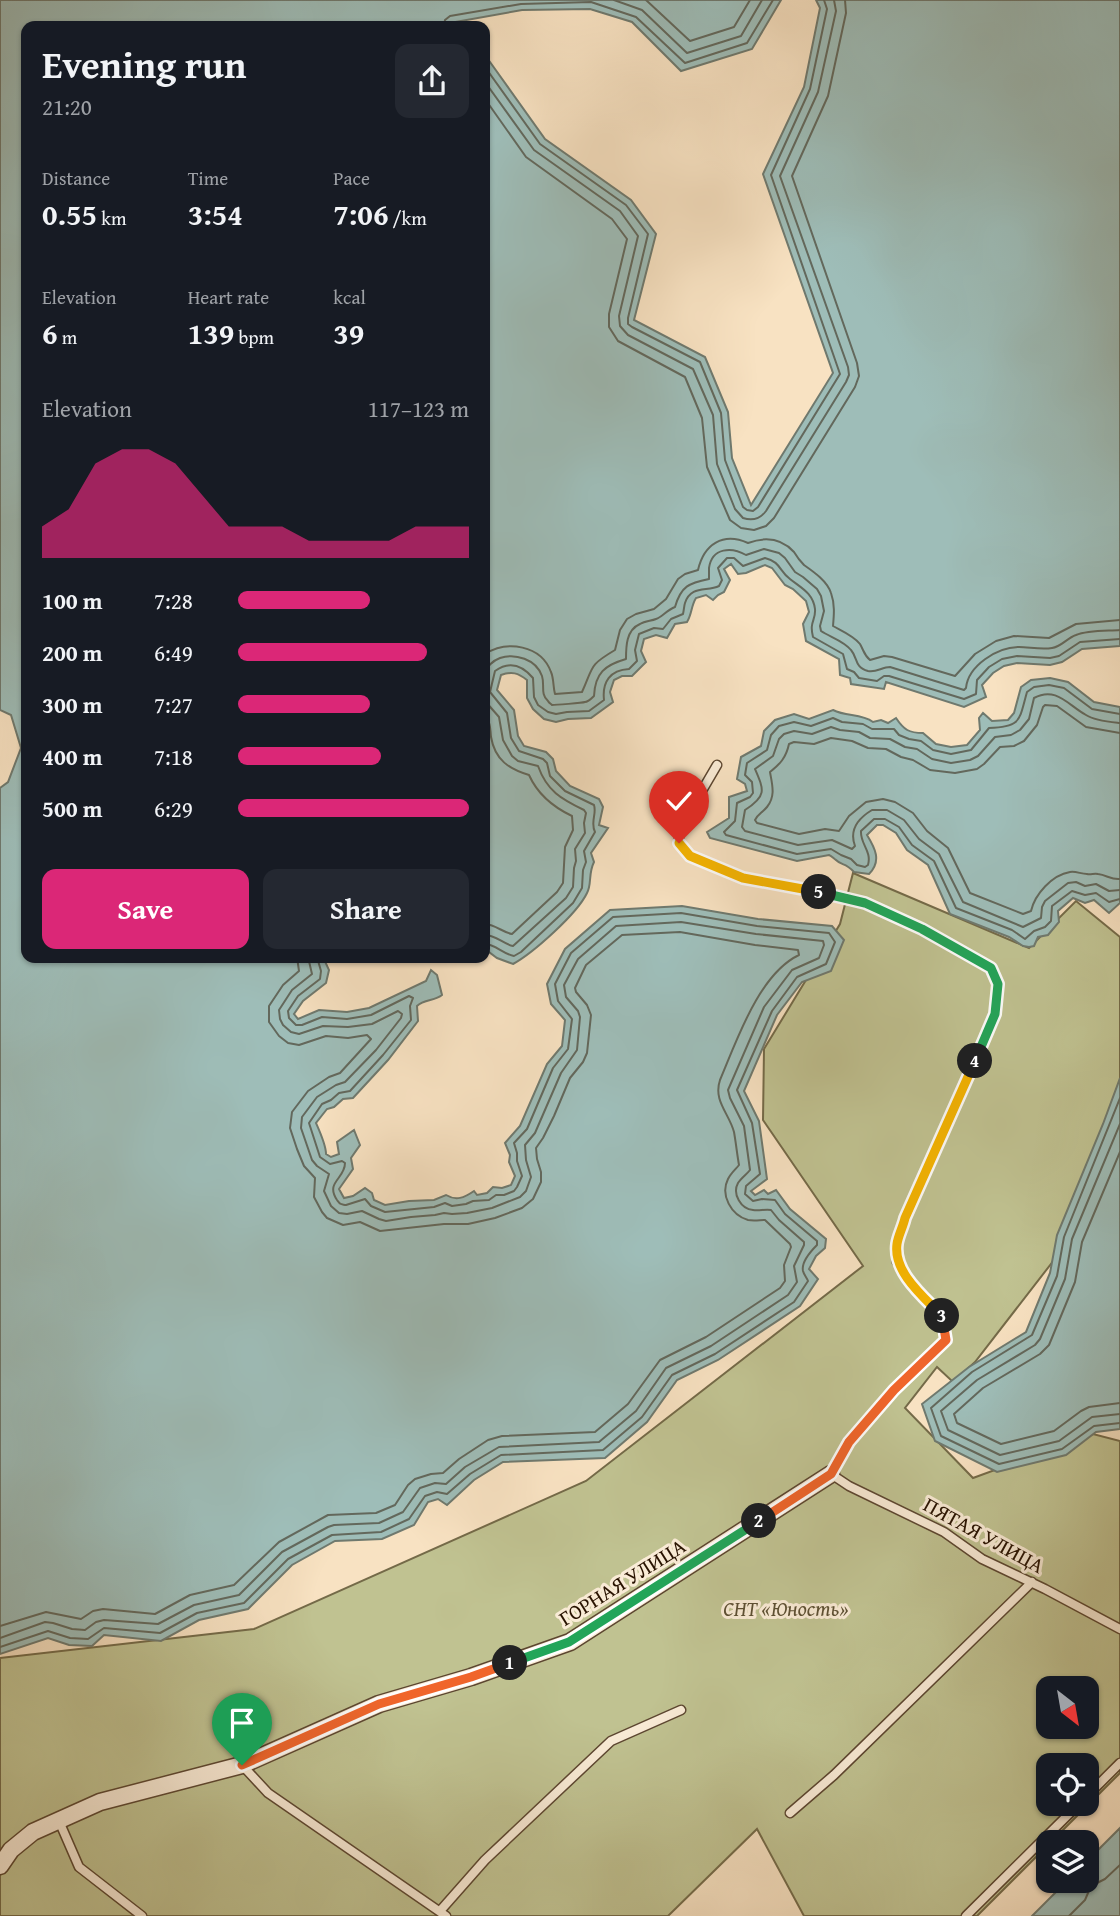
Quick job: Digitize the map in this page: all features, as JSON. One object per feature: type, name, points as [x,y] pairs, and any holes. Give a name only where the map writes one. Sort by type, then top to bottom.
[{"type":"street","name":"ГОРНАЯ УЛИЦА","points":[[0,1866],[11,1850],[33,1832],[100,1802],[242,1765],[379,1704],[471,1677],[569,1642],[831,1474]]},
{"type":"lane","points":[[717,765],[679,830],[679,843],[690,856],[743,878],[813,890],[865,903],[922,929],[991,968],[998,984],[995,1014],[905,1218],[897,1245],[897,1262],[910,1281],[943,1317],[946,1340],[894,1390],[867,1421],[849,1442],[831,1474]]},
{"type":"lane","name":"ПЯТАЯ УЛИЦА","points":[[831,1474],[849,1486],[944,1532],[982,1559],[1120,1629]]},
{"type":"lane","points":[[790,1813],[834,1775],[1032,1583]]},
{"type":"lane","points":[[242,1765],[268,1793],[443,1914],[485,1860],[611,1741],[681,1710]]},
{"type":"lane","points":[[1099,1784],[1120,1763]]},
{"type":"lane","points":[[966,1916],[1067,1816]]},
{"type":"lane","points":[[59,1821],[79,1867],[142,1916]]},
{"type":"green space","name":"СНТ «Юность»","points":[[853,873],[1029,948],[1076,901],[1120,937],[1120,1112],[1061,1251],[975,1362],[953,1382],[937,1367],[905,1408],[973,1478],[1093,1434],[1120,1441],[1120,1773],[1099,1794],[1099,1753],[1036,1753],[1036,1816],[1077,1816],[1063,1830],[1036,1830],[1036,1857],[977,1916],[804,1916],[757,1829],[668,1916],[0,1916],[0,1658],[254,1629],[586,1481],[863,1266],[763,1120],[764,1049],[840,924]]},
{"type":"water","points":[[0,0],[781,0],[752,49],[681,71],[632,22],[590,9],[522,10],[461,21],[21,21],[21,748],[11,715],[0,710]]},
{"type":"water","points":[[816,0],[1120,0],[1120,646],[1082,649],[1062,662],[1050,665],[1017,663],[1004,666],[982,685],[986,697],[964,707],[886,682],[884,689],[851,684],[850,678],[840,675],[839,659],[806,641],[803,624],[809,612],[806,601],[785,585],[772,568],[765,565],[738,574],[731,564],[724,569],[730,580],[724,592],[713,600],[706,595],[696,598],[687,622],[675,624],[667,638],[656,635],[644,639],[641,651],[646,662],[632,676],[622,676],[614,680],[610,692],[613,702],[591,718],[556,722],[544,719],[533,709],[527,698],[527,680],[515,673],[501,675],[497,690],[514,710],[518,736],[524,746],[546,752],[553,759],[556,771],[570,786],[599,799],[603,807],[599,825],[608,828],[591,853],[594,862],[588,890],[582,902],[554,932],[513,964],[490,953],[490,62],[545,139],[631,200],[656,234],[634,320],[705,357],[728,412],[732,458],[751,505],[833,373],[763,174],[804,87],[820,8]]},
{"type":"water","points":[[1050,678],[1068,682],[1094,702],[1120,707],[1120,903],[1109,913],[1094,900],[1085,903],[1073,898],[1058,911],[1059,922],[1048,935],[1038,937],[1034,946],[1023,946],[1009,937],[950,914],[928,865],[907,850],[896,833],[883,825],[877,825],[867,835],[875,850],[876,859],[869,874],[854,872],[829,855],[797,861],[710,838],[707,832],[729,818],[729,797],[747,791],[745,784],[737,779],[741,757],[761,746],[764,731],[775,720],[794,714],[809,719],[833,710],[864,717],[873,722],[881,720],[888,723],[896,718],[907,730],[923,733],[936,744],[951,747],[967,745],[980,730],[979,718],[983,713],[992,721],[1008,720],[1014,713],[1021,687],[1031,680]]},
{"type":"water","points":[[21,748],[21,963],[326,963],[329,970],[326,983],[303,1001],[294,1014],[298,1019],[319,1010],[347,1012],[369,1008],[426,981],[431,970],[437,975],[442,995],[417,1006],[418,1021],[388,1060],[353,1098],[343,1099],[327,1109],[316,1123],[326,1154],[331,1157],[339,1154],[337,1142],[354,1130],[360,1145],[351,1158],[353,1169],[339,1189],[344,1198],[365,1188],[372,1193],[374,1200],[385,1205],[434,1200],[446,1195],[460,1198],[474,1191],[477,1195],[487,1193],[493,1187],[511,1185],[515,1176],[505,1143],[520,1126],[547,1064],[562,1046],[565,1020],[551,1004],[547,984],[565,949],[610,910],[682,906],[758,919],[832,926],[844,940],[831,971],[802,982],[777,1015],[744,1091],[759,1121],[767,1179],[751,1191],[755,1195],[764,1190],[768,1194],[776,1190],[790,1209],[826,1239],[825,1248],[816,1256],[809,1269],[818,1279],[800,1306],[718,1360],[677,1380],[647,1422],[605,1458],[503,1462],[474,1480],[447,1505],[438,1499],[428,1502],[414,1525],[382,1539],[335,1541],[292,1565],[248,1609],[199,1620],[161,1641],[104,1635],[92,1646],[69,1645],[48,1638],[0,1654],[0,788],[8,782]]},
{"type":"water","points":[[1120,1078],[1120,1429],[1096,1432],[1066,1455],[997,1472],[935,1441],[922,1404],[969,1367],[1026,1332],[1050,1273],[1057,1235]]},
{"type":"water","points":[[1120,1828],[1120,1916],[1032,1916],[1055,1893],[1099,1893],[1099,1849]]},
{"type":"route","points":[[242,1765],[379,1704],[471,1677],[569,1642],[831,1474],[849,1442],[894,1390],[946,1340],[943,1317],[910,1281],[897,1262],[897,1245],[905,1218],[995,1014],[998,984],[991,968],[922,929],[865,903],[813,890],[743,878],[690,856],[679,843]]}]
